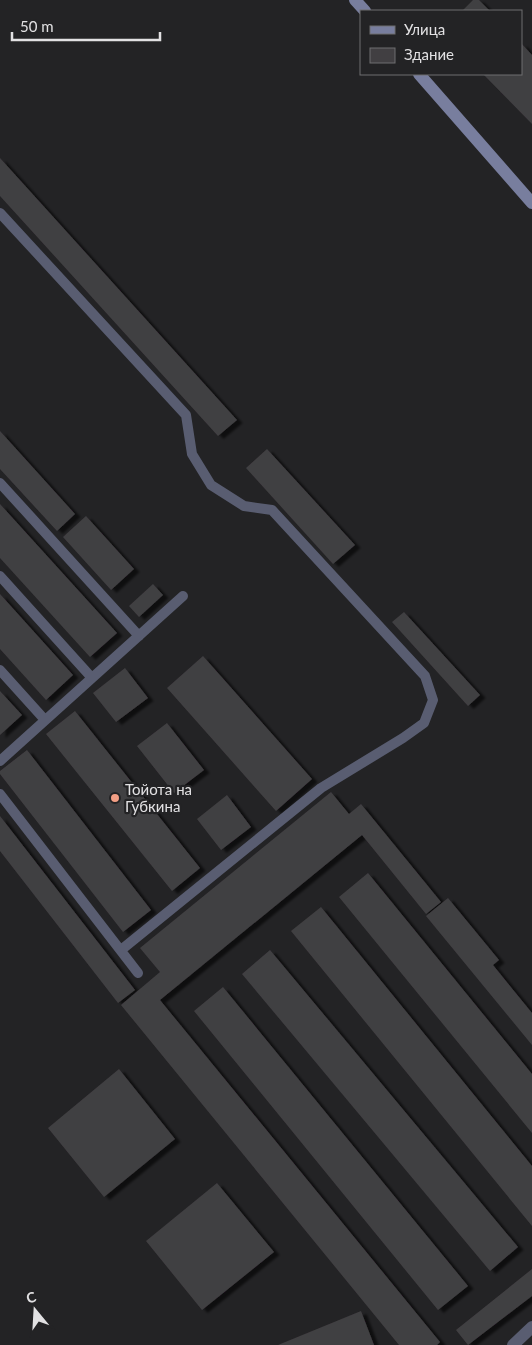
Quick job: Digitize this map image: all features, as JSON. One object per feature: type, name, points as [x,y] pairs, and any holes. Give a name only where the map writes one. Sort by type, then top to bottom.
[{"type":"main road","points":[[355,0],[364,10]]},
{"type":"main road","points":[[420,75],[532,203]]},
{"type":"street","points":[[512,1345],[532,1327]]},
{"type":"lane","points":[[0,213],[186,415],[192,454],[211,485],[244,506],[272,510],[425,676],[433,700],[424,722],[403,738],[321,788],[121,950]]},
{"type":"lane","points":[[0,483],[138,636]]},
{"type":"lane","points":[[0,576],[92,678]]},
{"type":"lane","points":[[0,761],[184,596]]},
{"type":"lane","points":[[0,670],[46,720]]},
{"type":"lane","points":[[0,794],[138,973]]},
{"type":"building","points":[[473,0],[479,0],[489,10],[463,10]]},
{"type":"building","points":[[522,44],[532,55],[532,124],[484,75],[522,75]]},
{"type":"building","points":[[0,158],[237,420],[218,436],[0,196]]},
{"type":"building","points":[[0,431],[75,514],[57,531],[0,469]]},
{"type":"building","points":[[267,449],[355,545],[333,564],[246,468]]},
{"type":"building","points":[[0,504],[117,633],[90,657],[0,558]]},
{"type":"building","points":[[86,516],[134,569],[111,590],[63,537]]},
{"type":"building","points":[[153,584],[163,595],[139,617],[129,606]]},
{"type":"building","points":[[0,594],[73,675],[46,700],[0,649]]},
{"type":"building","points":[[404,612],[480,695],[468,706],[392,622]]},
{"type":"building","points":[[203,656],[312,779],[276,811],[167,688]]},
{"type":"building","points":[[125,668],[148,698],[116,722],[93,693]]},
{"type":"building","points":[[0,691],[22,715],[0,735]]},
{"type":"building","points":[[75,711],[200,868],[172,891],[46,734]]},
{"type":"building","points":[[167,723],[204,770],[174,793],[137,746]]},
{"type":"building","points":[[27,750],[151,910],[123,932],[0,774],[0,771]]},
{"type":"building","points":[[331,792],[349,814],[361,804],[441,902],[426,914],[362,835],[160,1000],[440,1342],[437,1345],[399,1345],[121,1005],[160,972],[140,948]]},
{"type":"building","points":[[227,795],[251,827],[221,850],[197,819]]},
{"type":"building","points":[[0,816],[135,990],[118,1003],[0,851]]},
{"type":"building","points":[[368,873],[532,1074],[532,1133],[339,897]]},
{"type":"building","points":[[448,898],[499,960],[493,965],[532,1013],[532,1045],[426,916]]},
{"type":"building","points":[[321,907],[532,1166],[532,1226],[291,931]]},
{"type":"building","points":[[270,950],[518,1247],[490,1271],[242,974]]},
{"type":"building","points":[[223,987],[468,1286],[438,1310],[194,1011]]},
{"type":"building","points":[[119,1069],[175,1139],[104,1197],[48,1128]]},
{"type":"building","points":[[217,1183],[274,1252],[202,1310],[146,1241]]},
{"type":"building","points":[[532,1269],[532,1296],[468,1345],[456,1330]]},
{"type":"building","points":[[361,1311],[374,1345],[278,1345]]},
{"type":"place","name":"Тойота на Губкина","points":[[115,798]]}]
